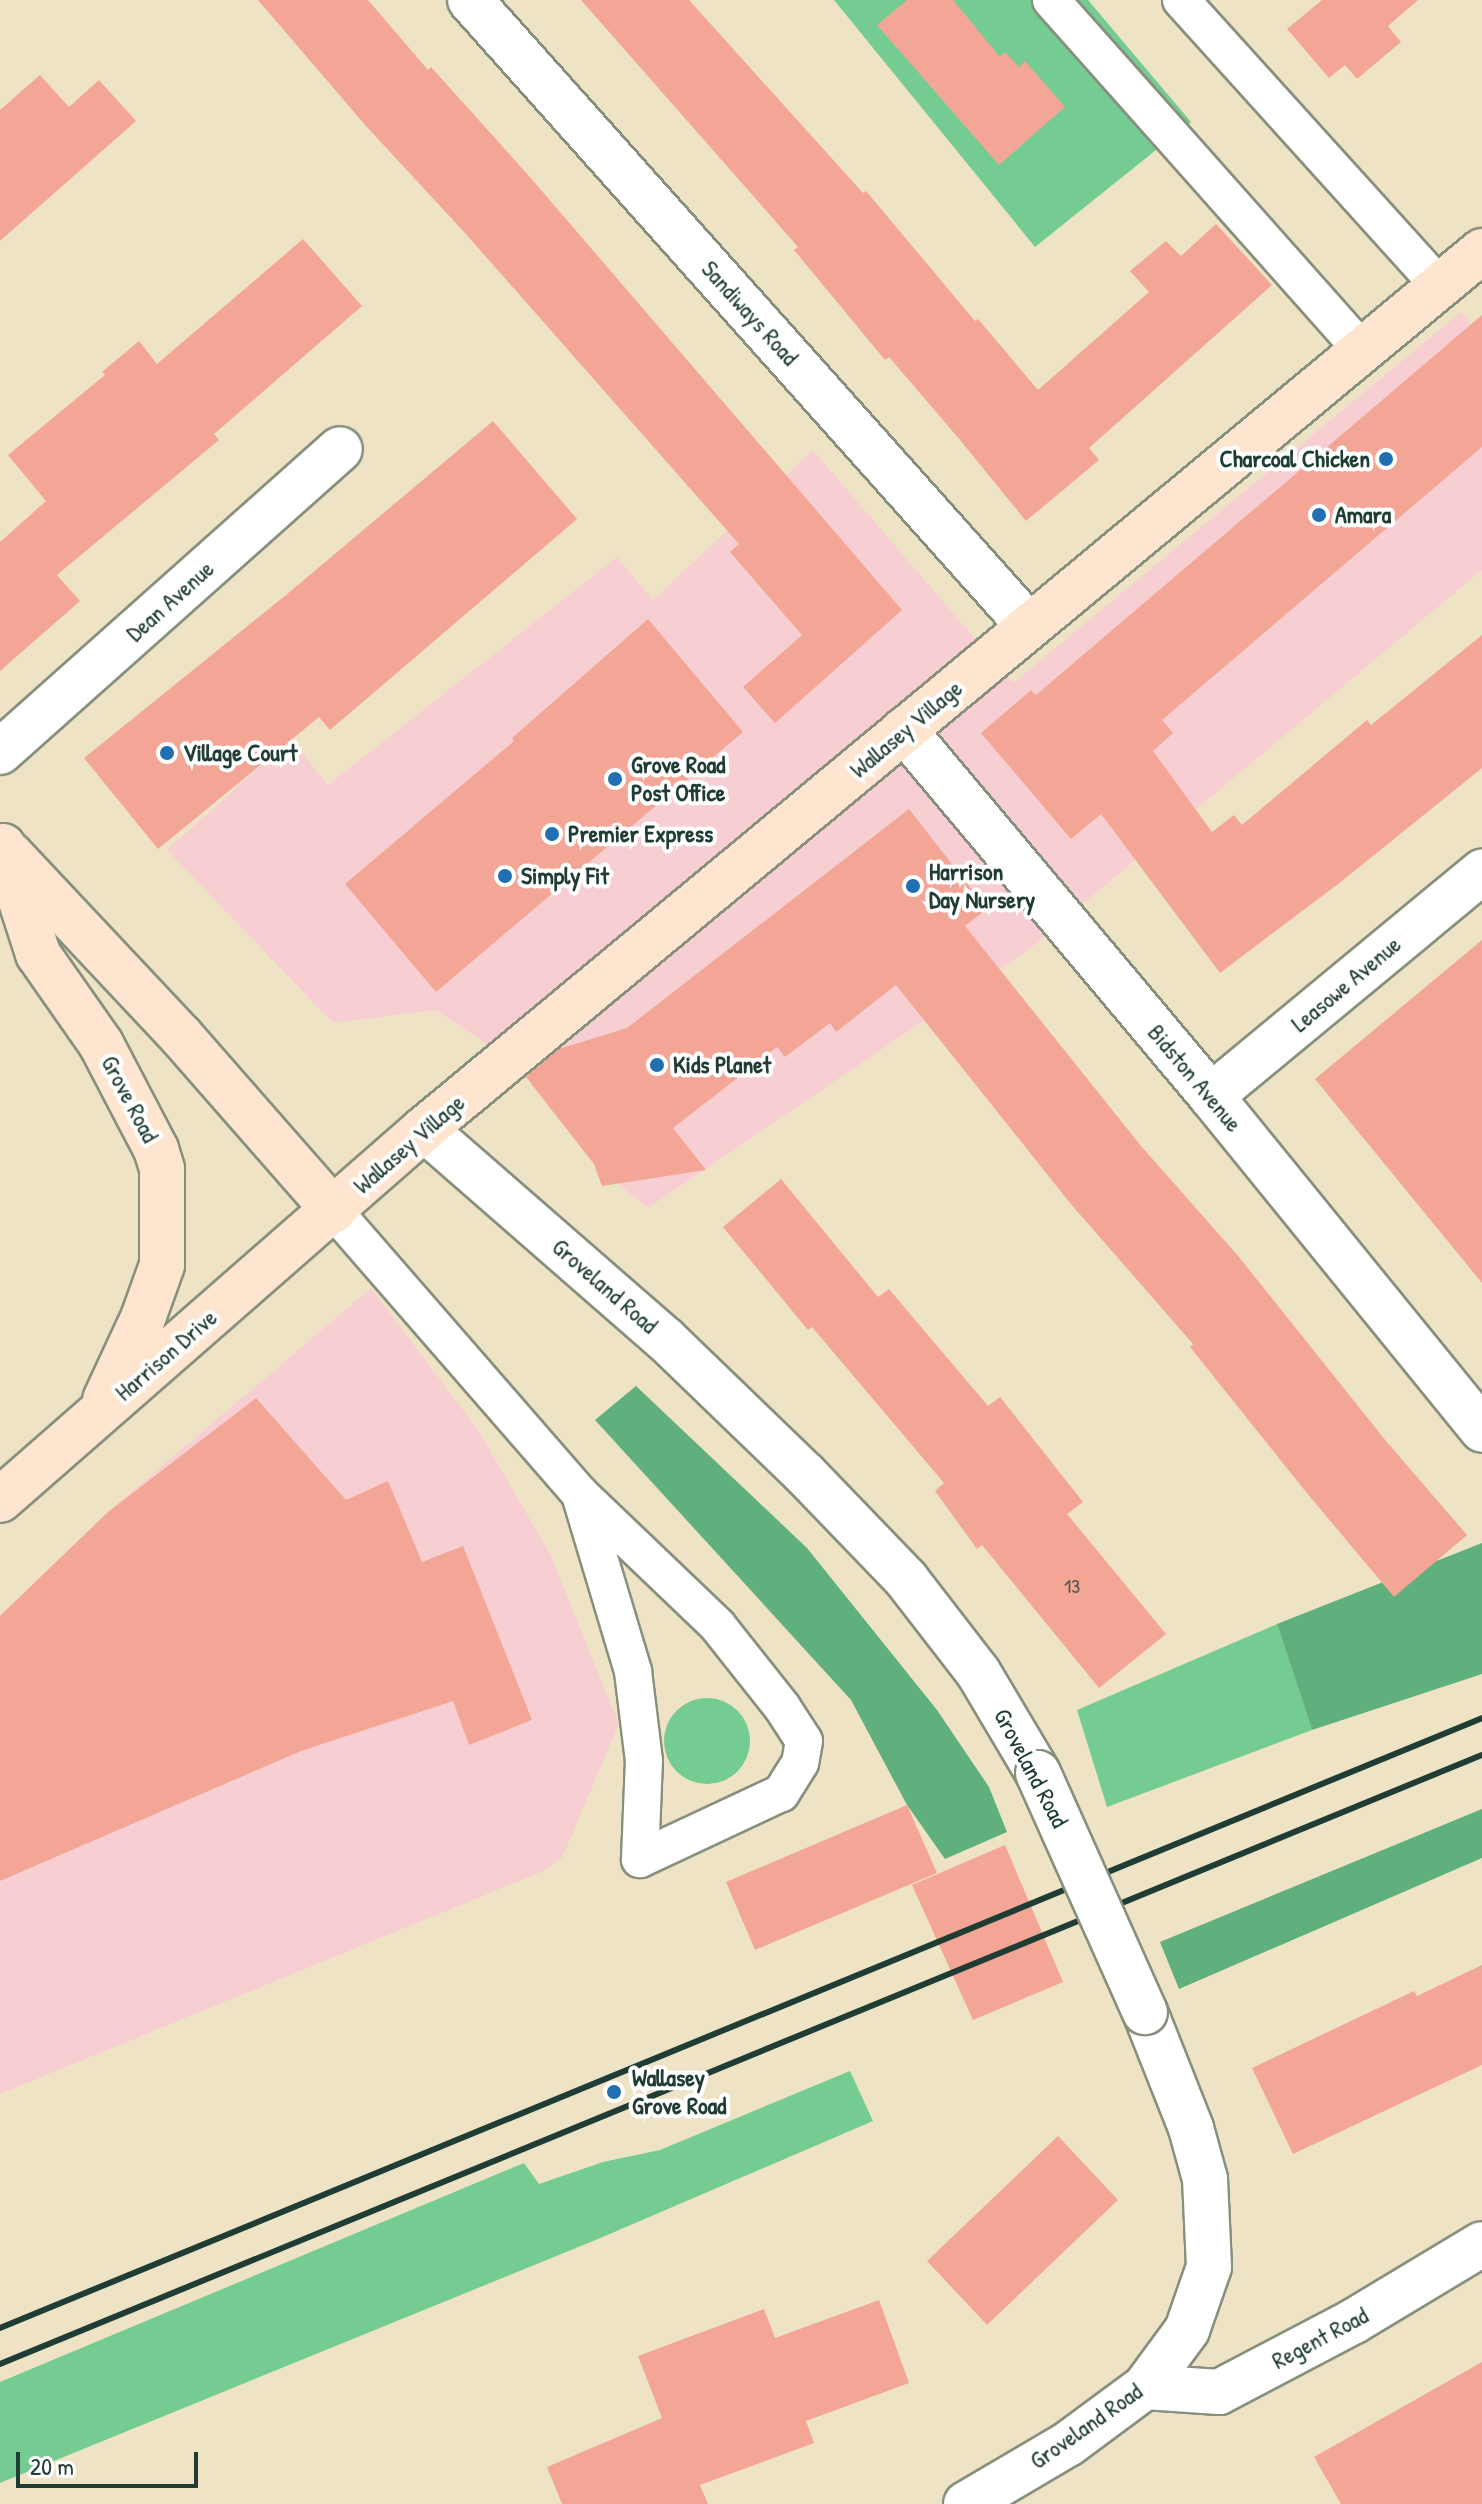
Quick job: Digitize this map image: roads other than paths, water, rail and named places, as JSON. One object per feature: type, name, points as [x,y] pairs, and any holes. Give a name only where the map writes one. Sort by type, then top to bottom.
[{"type":"main road","name":"Wallasey Village","points":[[334,1211],[424,1129],[1481,254]]},
{"type":"main road","name":"Grove Road","points":[[1,845],[181,1036],[334,1211]]},
{"type":"main road","name":"Grove Road","points":[[1,845],[38,954],[101,1044],[156,1149],[162,1169],[162,1265],[143,1318],[100,1412]]},
{"type":"main road","name":"Harrison Drive","points":[[0,1500],[334,1211]]},
{"type":"street","name":"Sandiways Road","points":[[470,0],[1029,626]]},
{"type":"street","name":"Dean Avenue","points":[[0,752],[340,449]]},
{"type":"street","name":"Bidston Avenue","points":[[904,730],[1211,1096],[1482,1430]]},
{"type":"street","name":"Leasowe Avenue","points":[[1211,1096],[1482,872]]},
{"type":"street","name":"Groveland Road","points":[[424,1129],[665,1339],[906,1579],[978,1672],[1038,1773],[1145,2012],[1191,2128],[1205,2179],[1209,2267],[1187,2330],[1145,2387],[1068,2444],[974,2502]]},
{"type":"street","name":"Regent Road","points":[[1145,2387],[1219,2392],[1354,2321],[1482,2244]]},
{"type":"lane","points":[[1051,0],[1362,350]]},
{"type":"lane","points":[[1181,0],[1439,286]]},
{"type":"lane","points":[[334,1211],[580,1494],[717,1625],[782,1707],[804,1741],[800,1763],[781,1793],[640,1859],[644,1761],[633,1671],[580,1494]]},
{"type":"railway","points":[[0,2328],[1482,1718]]},
{"type":"railway","points":[[0,2364],[1482,1755]]},
{"type":"place","name":"Charcoal Chicken","points":[[1386,459]]},
{"type":"place","name":"Amara","points":[[1319,515]]},
{"type":"place","name":"Village Court","points":[[167,753]]},
{"type":"place","name":"Grove Road Post Office","points":[[615,779]]},
{"type":"place","name":"Premier Express","points":[[552,834]]},
{"type":"place","name":"Simply Fit","points":[[505,876]]},
{"type":"place","name":"Harrison Day Nursery","points":[[913,886]]},
{"type":"place","name":"Kids Planet","points":[[657,1065]]},
{"type":"place","name":"Wallasey Grove Road","points":[[614,2092]]}]
